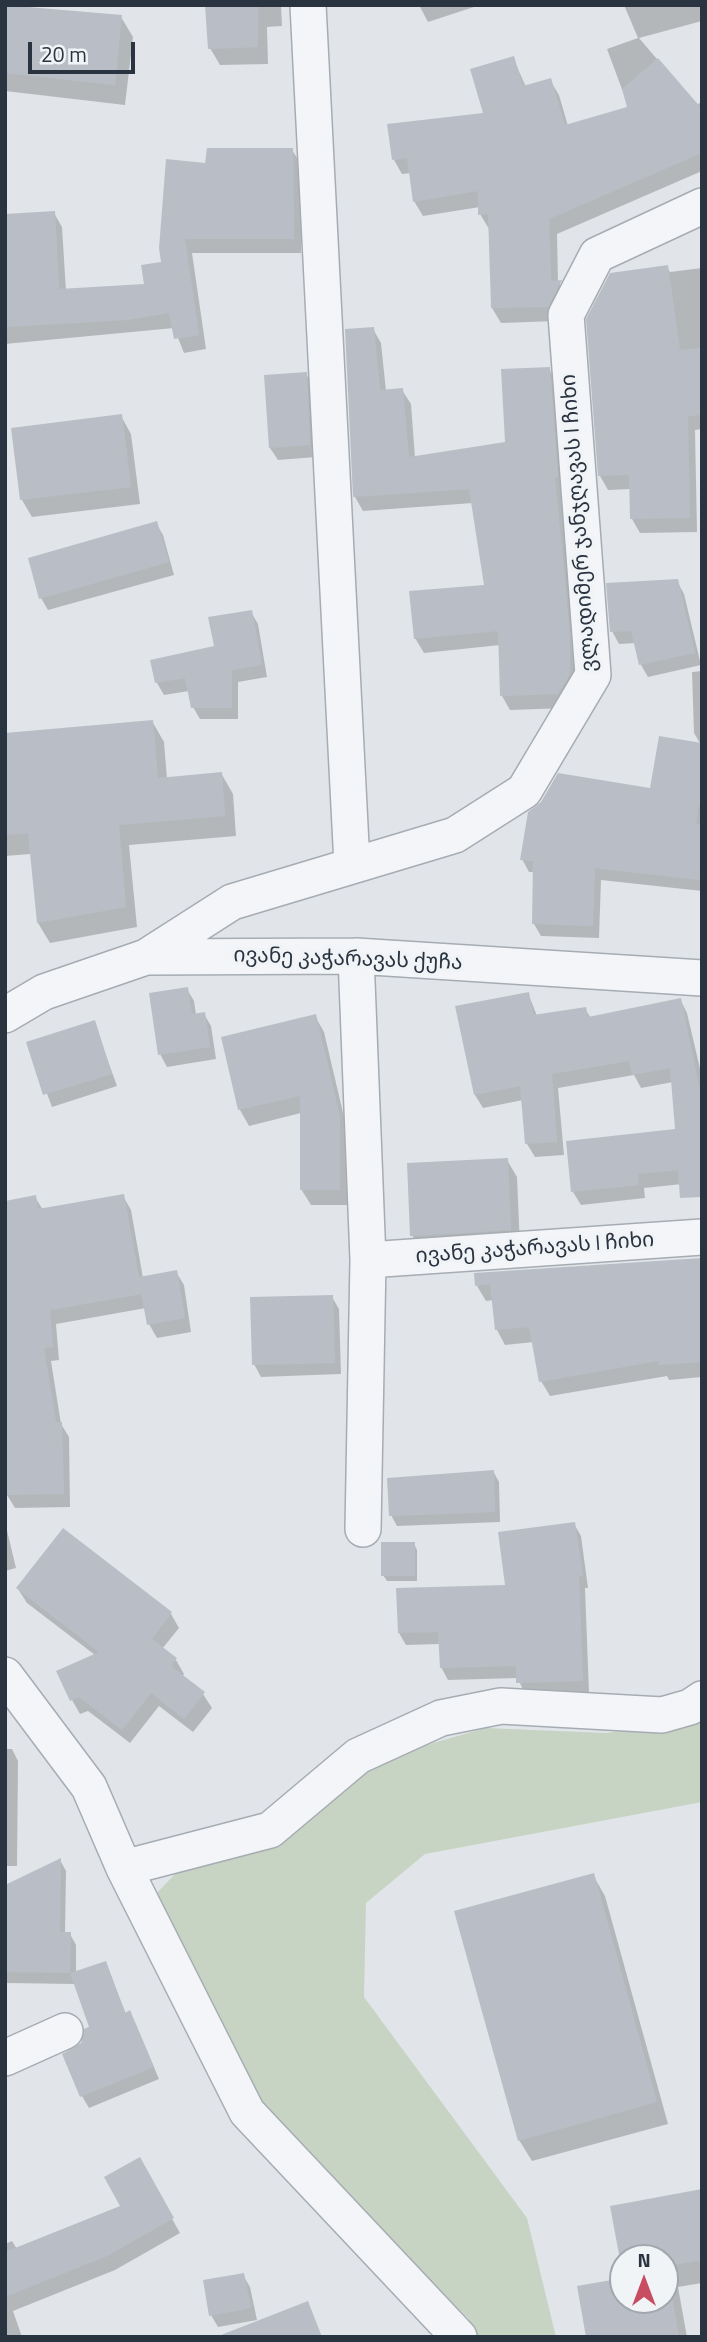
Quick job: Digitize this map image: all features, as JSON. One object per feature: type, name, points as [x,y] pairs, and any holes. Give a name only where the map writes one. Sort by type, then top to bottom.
[{"type":"street","points":[[308,5],[352,865]]},
{"type":"street","name":"ვლადიმერ ჯანჯღავას I ჩიხი","points":[[146,957],[232,902],[455,835],[524,791],[593,675],[566,315],[597,255],[702,206]]},
{"type":"street","points":[[355,956],[368,1260],[363,1529]]},
{"type":"street","name":"ივანე კაჭარავას ქუჩა","points":[[5,1015],[44,992],[146,957],[355,956],[702,978]]},
{"type":"street","name":"ივანე კაჭარავას I ჩიხი","points":[[368,1260],[702,1237]]},
{"type":"street","points":[[5,1675],[89,1787],[124,1868],[247,2112],[459,2337]]},
{"type":"street","points":[[124,1868],[270,1830],[358,1756],[441,1718],[501,1706],[662,1714],[690,1707],[702,1699]]},
{"type":"street","points":[[5,2057],[65,2031]]},
{"type":"green space","points":[[702,1711],[702,1802],[425,1854],[366,1903],[364,1997],[527,2218],[556,2337],[473,2337],[469,2319],[278,2131],[151,1899],[177,1872],[366,1762],[486,1728],[606,1733],[676,1723]]},
{"type":"building","points":[[5,5],[122,15],[115,85],[5,73]]},
{"type":"building","points":[[205,5],[258,5],[258,47],[208,49]]},
{"type":"building","points":[[514,56],[523,86],[551,78],[565,125],[627,107],[622,89],[658,58],[702,109],[702,153],[549,219],[551,281],[562,280],[548,307],[491,308],[488,214],[478,215],[478,191],[413,202],[407,158],[392,160],[387,124],[483,113],[470,69]]},
{"type":"building","points":[[207,148],[293,148],[294,239],[185,239],[199,335],[174,339],[169,313],[127,320],[5,327],[5,214],[55,211],[59,289],[144,284],[141,265],[161,262],[159,248],[166,159],[205,163]]},
{"type":"building","points":[[668,265],[680,350],[702,348],[702,415],[688,416],[690,518],[630,519],[629,475],[598,476],[586,319],[610,273]]},
{"type":"building","points":[[374,327],[380,390],[403,388],[409,457],[505,442],[501,369],[550,367],[558,477],[555,477],[570,634],[570,674],[558,694],[500,696],[498,631],[414,639],[409,591],[484,585],[469,489],[353,497],[345,329]]},
{"type":"building","points":[[307,372],[310,445],[269,448],[264,375]]},
{"type":"building","points":[[122,414],[131,487],[20,500],[11,428]]},
{"type":"building","points":[[157,521],[169,562],[39,599],[28,558]]},
{"type":"building","points":[[678,579],[695,653],[639,665],[631,631],[610,632],[606,583]]},
{"type":"building","points":[[252,610],[262,665],[232,670],[232,708],[191,708],[185,678],[155,683],[150,660],[214,646],[208,617]]},
{"type":"building","points":[[153,720],[158,778],[222,772],[225,816],[119,825],[126,907],[37,923],[28,833],[5,835],[5,733]]},
{"type":"building","points":[[659,736],[702,743],[702,787],[696,824],[702,824],[699,880],[595,868],[593,926],[532,924],[533,861],[520,860],[528,812],[541,802],[558,773],[650,788]]},
{"type":"building","points":[[188,987],[192,1014],[205,1012],[210,1047],[158,1055],[149,993]]},
{"type":"building","points":[[529,992],[533,1015],[586,1007],[588,1017],[681,998],[702,1100],[702,1197],[680,1198],[678,1170],[638,1174],[639,1185],[571,1192],[566,1141],[675,1129],[670,1068],[632,1075],[629,1061],[552,1074],[557,1142],[525,1144],[520,1086],[474,1095],[455,1006]]},
{"type":"building","points":[[316,1014],[340,1117],[340,1190],[300,1190],[300,1096],[238,1110],[221,1037]]},
{"type":"building","points":[[95,1020],[112,1074],[43,1095],[26,1042]]},
{"type":"building","points":[[508,1158],[511,1230],[410,1236],[407,1163]]},
{"type":"building","points":[[124,1194],[139,1277],[177,1270],[185,1318],[147,1325],[141,1294],[50,1310],[53,1347],[44,1348],[56,1422],[62,1422],[64,1494],[5,1495],[5,1201],[36,1195],[38,1209]]},
{"type":"building","points":[[702,1258],[702,1362],[659,1365],[658,1361],[539,1382],[529,1327],[495,1330],[490,1284],[475,1286],[474,1273]]},
{"type":"building","points":[[333,1295],[335,1363],[252,1365],[250,1297]]},
{"type":"building","points":[[494,1470],[495,1512],[389,1516],[387,1478]]},
{"type":"building","points":[[575,1522],[583,1576],[579,1576],[583,1681],[516,1683],[516,1666],[440,1668],[438,1632],[398,1633],[396,1588],[505,1585],[498,1532]]},
{"type":"building","points":[[63,1528],[172,1612],[152,1639],[177,1658],[171,1666],[205,1692],[184,1719],[151,1693],[122,1730],[79,1697],[70,1701],[56,1671],[99,1652],[16,1588]]},
{"type":"building","points":[[381,1542],[415,1542],[415,1576],[381,1576]]},
{"type":"building","points":[[61,1858],[60,1932],[71,1932],[70,1973],[5,1972],[5,1885]]},
{"type":"building","points":[[594,1873],[657,2102],[518,2141],[454,1911]]},
{"type":"building","points":[[106,1961],[125,2013],[130,2010],[154,2067],[80,2097],[62,2054],[81,2043],[84,2029],[89,2027],[70,1973]]},
{"type":"building","points":[[140,2157],[174,2218],[107,2256],[5,2297],[5,2252],[120,2206],[104,2177]]},
{"type":"building","points":[[702,2189],[702,2260],[679,2264],[679,2244],[617,2244],[610,2206]]},
{"type":"building","points":[[244,2273],[251,2308],[209,2316],[203,2280]]},
{"type":"building","points":[[609,2280],[609,2314],[675,2314],[679,2337],[586,2337],[577,2286]]},
{"type":"building","points":[[308,2301],[322,2337],[221,2335]]}]
